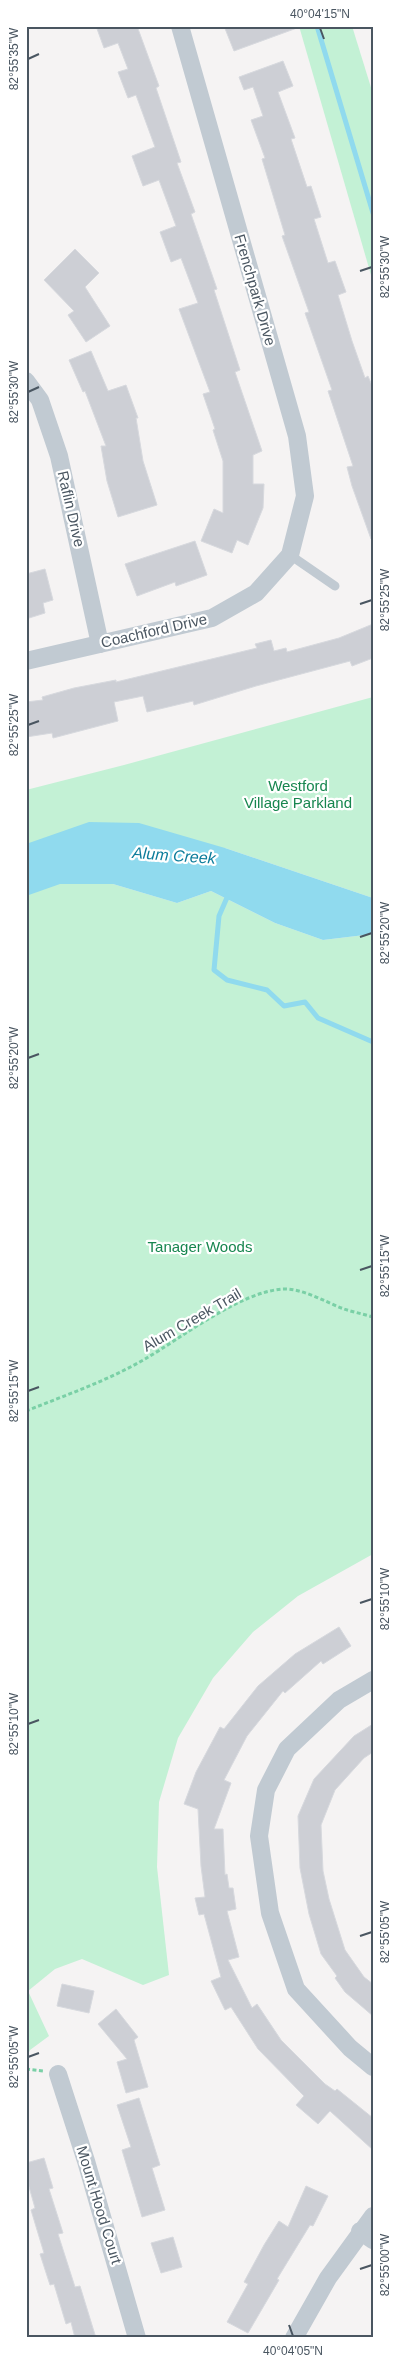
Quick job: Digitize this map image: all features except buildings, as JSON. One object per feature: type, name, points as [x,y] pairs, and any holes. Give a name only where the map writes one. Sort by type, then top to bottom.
[{"type":"street","name":"Frenchpark Drive","points":[[180,26],[297,436],[305,496],[290,555]]},
{"type":"street","name":"Raflin Drive","points":[[26,381],[40,400],[59,456],[100,644]]},
{"type":"street","name":"Coachford Drive","points":[[26,661],[212,618],[256,593],[290,555]]},
{"type":"street","points":[[373,1680],[339,1700],[287,1749],[266,1790],[259,1836],[270,1913],[296,1988],[350,2048],[373,2067]]},
{"type":"street","name":"Mount Hood Court","points":[[58,2074],[86,2161],[137,2338]]},
{"type":"street","points":[[294,2338],[328,2278],[366,2236],[373,2216]]},
{"type":"lane","points":[[290,555],[335,586]]},
{"type":"path","name":"Alum Creek Trail","points":[[26,1411],[108,1378],[144,1360],[219,1314],[263,1293],[284,1289],[300,1291],[345,1310],[373,1317]]},
{"type":"green space","points":[[299,26],[352,26],[373,94],[373,282]]},
{"type":"green space","name":"Tanager Woods","points":[[373,697],[373,898],[225,848],[61,883],[113,884],[177,903],[211,891],[275,923],[323,940],[373,934],[373,1554],[298,1596],[253,1632],[213,1678],[178,1738],[159,1802],[157,1867],[169,1975],[143,1985],[82,1959],[55,1969],[28,1991],[49,2036],[30,2050],[26,2059],[26,790]]},
{"type":"water","name":"Alum Creek","points":[[89,822],[139,823],[225,848],[373,898],[373,934],[323,940],[275,923],[211,891],[177,903],[113,884],[60,884],[26,896],[26,844]]},
{"type":"waterway","points":[[317,26],[373,213]]},
{"type":"waterway","points":[[229,893],[219,916],[214,970],[227,980],[267,990],[284,1006],[305,1002],[318,1018],[373,1042]]},
{"type":"park label","name":"Westford Village Parkland","points":[[298,794]]}]
